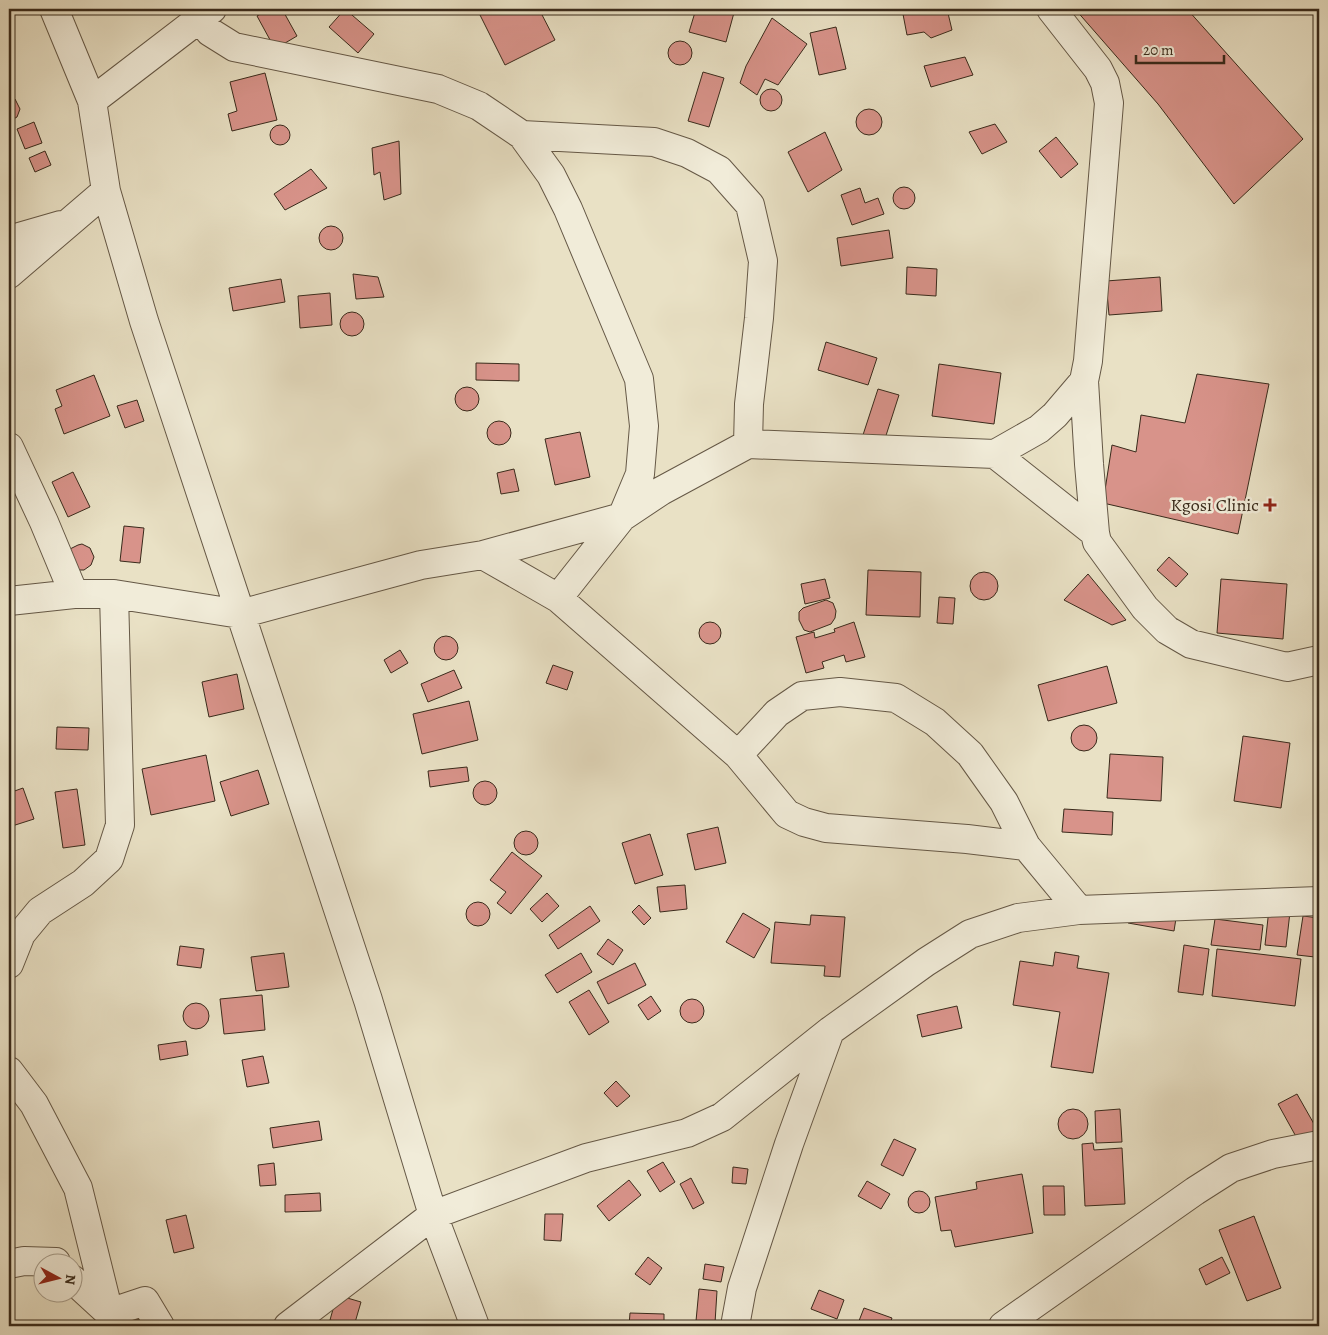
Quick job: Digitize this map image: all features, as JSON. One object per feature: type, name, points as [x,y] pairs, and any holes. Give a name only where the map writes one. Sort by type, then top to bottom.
[{"type":"street","points":[[54,9],[92,100],[106,190],[144,321],[368,1000],[433,1215],[475,1326]]},
{"type":"street","points":[[1052,9],[1098,69],[1105,83],[1109,103],[1088,361],[1084,381],[1089,464],[1097,542],[1145,608],[1167,630],[1191,644],[1287,667],[1319,660]]},
{"type":"street","points":[[92,100],[206,14],[210,32],[234,48],[278,55],[438,89],[479,106],[522,136],[551,175],[568,209],[639,379],[644,426],[640,474],[622,517],[558,598]]},
{"type":"street","points":[[522,136],[654,142],[687,153],[719,170],[750,205],[763,261],[748,444]]},
{"type":"street","points":[[9,274],[106,190]]},
{"type":"street","points":[[9,240],[69,223]]},
{"type":"street","points":[[9,601],[74,594],[114,594],[240,614],[421,565],[483,555],[622,517],[661,492],[748,444],[995,454],[1038,430],[1056,415],[1084,381]]},
{"type":"street","points":[[9,447],[44,522],[74,594]]},
{"type":"street","points":[[995,454],[1096,533]]},
{"type":"street","points":[[483,555],[558,598],[738,755],[787,814],[804,822],[826,828],[967,839],[1026,846]]},
{"type":"street","points":[[9,964],[21,934],[40,911],[83,884],[109,859],[120,826],[114,594]]},
{"type":"street","points":[[738,755],[777,713],[802,696],[840,692],[896,698],[935,722],[970,754],[1004,802],[1026,846],[1079,910]]},
{"type":"street","points":[[288,1326],[433,1215],[586,1158],[687,1133],[722,1117],[830,1031],[926,962],[970,934],[1018,918],[1079,910],[1319,901]]},
{"type":"street","points":[[735,1326],[742,1288],[788,1144],[830,1031]]},
{"type":"street","points":[[9,1071],[34,1104],[78,1188],[109,1313]]},
{"type":"street","points":[[1004,1326],[1195,1191],[1231,1168],[1273,1154],[1319,1144]]},
{"type":"street","points":[[9,1264],[32,1262]]},
{"type":"street","points":[[82,1287],[109,1313]]},
{"type":"street","points":[[109,1313],[146,1301],[160,1326]]},
{"type":"building","points":[[269,9],[282,9],[297,36],[275,49],[257,16]]},
{"type":"building","points":[[345,9],[374,34],[358,53],[329,27]]},
{"type":"building","points":[[477,9],[539,9],[555,40],[505,65]]},
{"type":"building","points":[[696,9],[735,9],[726,42],[689,32]]},
{"type":"building","points":[[902,9],[947,9],[952,30],[931,38],[924,32],[907,35]]},
{"type":"building","points":[[1075,9],[1187,9],[1303,139],[1234,204],[1158,104]]},
{"type":"building","points":[[772,18],[807,44],[778,85],[765,79],[757,95],[740,83],[746,66]]},
{"type":"building","points":[[836,27],[846,69],[819,75],[810,33]]},
{"type":"building","points":[[680,41],[688,45],[692,53],[688,61],[680,65],[672,61],[668,53],[672,45]]},
{"type":"building","points":[[965,57],[973,75],[931,87],[924,66]]},
{"type":"building","points":[[703,72],[724,78],[709,127],[688,121]]},
{"type":"building","points":[[265,73],[277,120],[232,131],[228,114],[237,111],[230,82]]},
{"type":"building","points":[[767,89],[775,89],[782,96],[782,104],[775,111],[767,111],[760,104],[760,96]]},
{"type":"building","points":[[9,97],[15,99],[20,109],[17,117],[10,121],[9,121]]},
{"type":"building","points":[[869,109],[878,113],[882,122],[878,131],[869,135],[860,131],[856,122],[860,113]]},
{"type":"building","points":[[34,122],[42,143],[25,149],[17,129]]},
{"type":"building","points":[[995,124],[1007,142],[982,154],[969,132]]},
{"type":"building","points":[[280,125],[287,128],[290,135],[287,142],[280,145],[273,142],[270,135],[273,128]]},
{"type":"building","points":[[825,132],[842,170],[808,192],[788,152]]},
{"type":"building","points":[[1056,137],[1078,164],[1061,178],[1039,151]]},
{"type":"building","points":[[399,141],[401,194],[384,200],[380,172],[374,175],[372,148]]},
{"type":"building","points":[[45,151],[51,165],[35,172],[29,158]]},
{"type":"building","points":[[311,169],[327,188],[285,210],[274,194]]},
{"type":"building","points":[[904,187],[912,190],[915,198],[912,206],[904,209],[896,206],[893,198],[896,190]]},
{"type":"building","points":[[860,188],[865,203],[878,198],[884,214],[852,225],[841,195]]},
{"type":"building","points":[[331,226],[339,230],[343,238],[339,246],[331,250],[323,246],[319,238],[323,230]]},
{"type":"building","points":[[889,230],[893,258],[841,266],[837,238]]},
{"type":"building","points":[[907,267],[937,269],[936,296],[906,294]]},
{"type":"building","points":[[353,274],[378,277],[384,297],[356,299]]},
{"type":"building","points":[[1160,277],[1162,311],[1109,315],[1106,281]]},
{"type":"building","points":[[281,279],[285,302],[233,311],[229,288]]},
{"type":"building","points":[[330,293],[332,325],[300,328],[298,296]]},
{"type":"building","points":[[352,312],[357,313],[363,319],[363,329],[357,335],[352,336],[347,335],[341,329],[340,324],[341,319],[347,313]]},
{"type":"building","points":[[826,342],[877,358],[868,385],[818,370]]},
{"type":"building","points":[[476,363],[519,364],[519,381],[476,380]]},
{"type":"building","points":[[939,364],[1001,373],[994,424],[932,416]]},
{"type":"building","name":"Kgosi Clinic","points":[[1197,374],[1269,384],[1238,534],[1103,503],[1112,445],[1136,452],[1141,415],[1185,423]]},
{"type":"building","points":[[94,375],[110,416],[64,434],[55,409],[62,406],[56,390]]},
{"type":"building","points":[[467,387],[476,390],[479,399],[476,408],[467,411],[458,408],[455,399],[458,390]]},
{"type":"building","points":[[878,389],[899,395],[882,448],[861,441]]},
{"type":"building","points":[[137,400],[144,421],[125,428],[117,406]]},
{"type":"building","points":[[499,421],[508,424],[511,433],[508,442],[499,445],[490,442],[487,433],[490,424]]},
{"type":"building","points":[[580,432],[590,477],[555,485],[545,439]]},
{"type":"building","points":[[514,469],[519,491],[501,494],[497,473]]},
{"type":"building","points":[[73,472],[90,507],[68,517],[52,482]]},
{"type":"building","points":[[124,526],[144,528],[140,563],[120,561]]},
{"type":"building","points":[[82,544],[90,548],[94,557],[91,565],[84,570],[76,570],[70,549]]},
{"type":"building","points":[[1169,557],[1188,574],[1176,587],[1157,570]]},
{"type":"building","points":[[868,570],[921,572],[920,617],[866,615]]},
{"type":"building","points":[[984,572],[994,576],[998,586],[994,596],[984,600],[974,596],[970,586],[974,576]]},
{"type":"building","points":[[1088,574],[1126,620],[1112,625],[1064,600]]},
{"type":"building","points":[[825,579],[830,598],[805,604],[801,584]]},
{"type":"building","points":[[1221,579],[1287,584],[1283,639],[1217,633]]},
{"type":"building","points":[[939,597],[955,598],[953,624],[937,623]]},
{"type":"building","points":[[826,600],[833,603],[836,611],[835,618],[831,624],[810,632],[804,630],[799,620],[799,612],[803,608]]},
{"type":"building","points":[[706,622],[714,622],[721,629],[721,637],[714,644],[706,644],[699,637],[699,629]]},
{"type":"building","points":[[854,622],[865,657],[846,662],[844,655],[822,662],[824,668],[806,673],[796,637],[814,632],[815,638],[835,632],[834,629]]},
{"type":"building","points":[[446,636],[455,639],[458,648],[455,657],[446,660],[437,657],[434,648],[437,639]]},
{"type":"building","points":[[400,650],[408,663],[391,673],[384,660]]},
{"type":"building","points":[[553,665],[573,672],[567,690],[546,683]]},
{"type":"building","points":[[1107,666],[1117,703],[1048,721],[1038,685]]},
{"type":"building","points":[[454,670],[462,688],[428,702],[421,684]]},
{"type":"building","points":[[237,674],[244,709],[209,717],[202,682]]},
{"type":"building","points":[[9,680],[13,681],[9,706]]},
{"type":"building","points":[[469,701],[478,740],[422,754],[413,714]]},
{"type":"building","points":[[1084,725],[1093,729],[1097,738],[1093,747],[1084,751],[1075,747],[1071,738],[1075,729]]},
{"type":"building","points":[[57,727],[89,728],[88,750],[56,749]]},
{"type":"building","points":[[1243,736],[1290,743],[1281,808],[1234,801]]},
{"type":"building","points":[[1110,754],[1163,757],[1161,801],[1107,798]]},
{"type":"building","points":[[206,755],[215,801],[151,815],[142,769]]},
{"type":"building","points":[[467,767],[469,781],[430,787],[428,771]]},
{"type":"building","points":[[258,770],[269,804],[231,816],[220,782]]},
{"type":"building","points":[[485,781],[494,784],[497,793],[494,802],[485,805],[476,802],[473,793],[476,784]]},
{"type":"building","points":[[23,788],[34,819],[9,827],[9,793]]},
{"type":"building","points":[[77,789],[85,845],[63,848],[55,792]]},
{"type":"building","points":[[1064,809],[1113,812],[1112,835],[1062,832]]},
{"type":"building","points":[[718,827],[726,863],[695,870],[687,834]]},
{"type":"building","points":[[526,831],[535,834],[538,843],[535,852],[526,855],[517,852],[514,843],[517,834]]},
{"type":"building","points":[[650,834],[663,875],[635,884],[622,843]]},
{"type":"building","points":[[512,852],[542,876],[511,914],[497,903],[506,892],[490,880]]},
{"type":"building","points":[[685,885],[687,909],[660,912],[657,887]]},
{"type":"building","points":[[547,893],[559,906],[542,922],[530,909]]},
{"type":"building","points":[[478,902],[487,905],[490,914],[487,923],[478,926],[469,923],[466,914],[469,905]]},
{"type":"building","points":[[1132,903],[1177,912],[1174,931],[1128,923]]},
{"type":"building","points":[[639,905],[651,918],[644,925],[632,912]]},
{"type":"building","points":[[590,906],[600,921],[558,949],[549,935]]},
{"type":"building","points":[[1269,909],[1290,912],[1286,947],[1265,945]]},
{"type":"building","points":[[743,913],[770,929],[754,958],[726,942]]},
{"type":"building","points":[[811,915],[845,917],[840,977],[824,976],[825,966],[771,963],[775,922],[810,925]]},
{"type":"building","points":[[1303,916],[1319,918],[1315,957],[1297,955]]},
{"type":"building","points":[[1215,919],[1263,925],[1260,950],[1211,945]]},
{"type":"building","points":[[608,939],[623,950],[613,965],[597,954]]},
{"type":"building","points":[[1184,945],[1209,949],[1203,995],[1178,992]]},
{"type":"building","points":[[180,946],[204,949],[201,968],[177,965]]},
{"type":"building","points":[[1217,949],[1301,959],[1295,1006],[1212,996]]},
{"type":"building","points":[[1055,952],[1079,956],[1077,968],[1109,973],[1093,1073],[1051,1067],[1060,1012],[1013,1005],[1020,961],[1053,966]]},
{"type":"building","points":[[284,953],[289,987],[256,991],[251,957]]},
{"type":"building","points":[[581,953],[592,972],[557,993],[545,975]]},
{"type":"building","points":[[635,963],[646,985],[608,1004],[597,982]]},
{"type":"building","points":[[589,990],[609,1022],[589,1035],[569,1002]]},
{"type":"building","points":[[262,995],[265,1030],[224,1034],[220,999]]},
{"type":"building","points":[[651,996],[661,1011],[648,1020],[638,1005]]},
{"type":"building","points":[[692,999],[701,1002],[704,1011],[701,1020],[692,1023],[683,1020],[680,1011],[683,1002]]},
{"type":"building","points":[[196,1003],[205,1007],[209,1016],[205,1025],[196,1029],[187,1025],[183,1016],[187,1007]]},
{"type":"building","points":[[957,1006],[962,1028],[922,1037],[917,1015]]},
{"type":"building","points":[[186,1041],[188,1055],[160,1060],[158,1045]]},
{"type":"building","points":[[263,1056],[269,1083],[247,1087],[242,1060]]},
{"type":"building","points":[[616,1081],[630,1096],[617,1107],[604,1093]]},
{"type":"building","points":[[1297,1094],[1318,1131],[1299,1142],[1278,1104]]},
{"type":"building","points":[[1073,1109],[1079,1110],[1087,1118],[1087,1130],[1079,1138],[1073,1139],[1067,1138],[1059,1130],[1058,1124],[1059,1118],[1067,1110]]},
{"type":"building","points":[[1120,1109],[1122,1142],[1096,1143],[1095,1111]]},
{"type":"building","points":[[319,1121],[322,1140],[273,1148],[270,1128]]},
{"type":"building","points":[[894,1139],[916,1149],[903,1176],[881,1165]]},
{"type":"building","points":[[1093,1143],[1094,1150],[1122,1148],[1125,1204],[1085,1206],[1082,1144]]},
{"type":"building","points":[[663,1162],[675,1182],[660,1192],[647,1171]]},
{"type":"building","points":[[274,1163],[276,1185],[260,1186],[258,1165]]},
{"type":"building","points":[[733,1167],[748,1169],[746,1184],[732,1183]]},
{"type":"building","points":[[1022,1174],[1033,1233],[955,1247],[951,1230],[941,1231],[935,1197],[977,1189],[976,1182]]},
{"type":"building","points":[[691,1178],[704,1203],[693,1209],[680,1184]]},
{"type":"building","points":[[629,1180],[641,1195],[609,1221],[597,1206]]},
{"type":"building","points":[[867,1181],[890,1194],[881,1209],[858,1196]]},
{"type":"building","points":[[1043,1186],[1064,1186],[1065,1215],[1044,1215]]},
{"type":"building","points":[[919,1191],[927,1194],[930,1202],[927,1210],[919,1213],[911,1210],[908,1202],[911,1194]]},
{"type":"building","points":[[320,1193],[321,1211],[285,1212],[285,1195]]},
{"type":"building","points":[[545,1214],[563,1214],[561,1241],[544,1240]]},
{"type":"building","points":[[186,1215],[194,1248],[174,1253],[166,1220]]},
{"type":"building","points":[[1254,1216],[1281,1288],[1247,1301],[1219,1230]]},
{"type":"building","points":[[648,1257],[662,1268],[650,1285],[635,1274]]},
{"type":"building","points":[[1222,1257],[1230,1273],[1206,1285],[1199,1269]]},
{"type":"building","points":[[705,1264],[724,1267],[721,1282],[703,1279]]},
{"type":"building","points":[[699,1289],[717,1291],[715,1323],[696,1321]]},
{"type":"building","points":[[819,1290],[844,1300],[837,1319],[811,1309]]},
{"type":"building","points":[[337,1295],[361,1302],[354,1326],[330,1320]]},
{"type":"building","points":[[864,1308],[892,1318],[889,1326],[857,1326]]},
{"type":"building","points":[[630,1313],[664,1314],[664,1326],[629,1326]]},
{"type":"place","name":"Kgosi Clinic","points":[[1270,505]]}]
